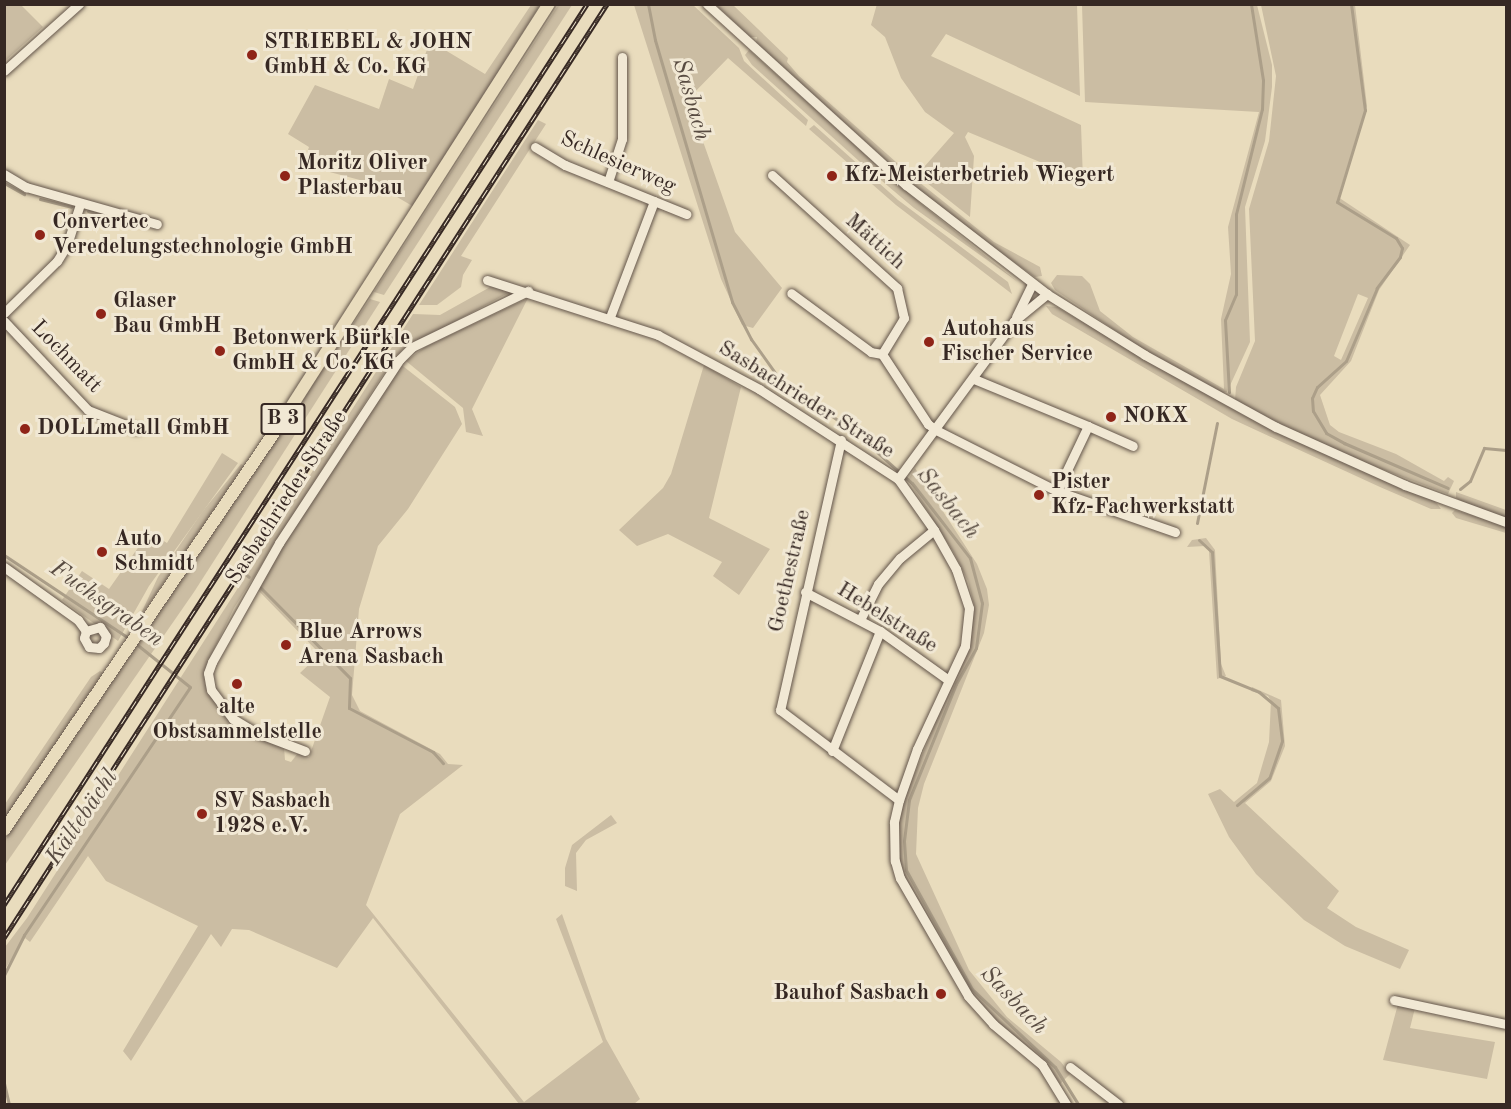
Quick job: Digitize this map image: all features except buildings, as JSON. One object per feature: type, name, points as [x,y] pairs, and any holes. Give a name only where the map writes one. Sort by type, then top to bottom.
[{"type":"main road","name":"B 3","points":[[4,830],[286,415],[549,4]]},
{"type":"street","points":[[4,71],[79,4]]},
{"type":"street","points":[[707,4],[906,185],[1047,294],[1145,356],[1276,427],[1405,485],[1506,522]]},
{"type":"street","points":[[608,182],[622,139],[622,57]]},
{"type":"street","name":"Schlesierweg","points":[[535,147],[565,165],[686,214]]},
{"type":"street","points":[[4,174],[26,187],[157,224]]},
{"type":"street","name":"Mättich","points":[[772,175],[897,288],[904,318],[882,354]]},
{"type":"street","points":[[610,317],[654,201]]},
{"type":"street","points":[[4,313],[57,261],[67,245],[80,204]]},
{"type":"street","name":"Sasbachrieder Straße","points":[[487,280],[610,317],[658,335],[759,389],[899,478],[934,530],[956,569],[969,608],[965,646],[947,680],[899,800],[894,822],[895,861],[932,935],[968,996],[993,1024],[1041,1065],[1066,1104]]},
{"type":"street","points":[[899,478],[974,379],[1014,321],[1032,284]]},
{"type":"street","name":"Sasbachrieder Straße","points":[[306,751],[255,732],[233,719],[211,690],[208,673],[212,662],[279,543],[400,359],[412,347],[528,291]]},
{"type":"street","points":[[791,293],[872,352],[882,354],[928,424],[936,430],[1057,490],[1175,532]]},
{"type":"street","points":[[1014,321],[1047,294]]},
{"type":"street","name":"Lochmatt","points":[[4,321],[88,410],[136,429]]},
{"type":"street","points":[[974,379],[1133,446]]},
{"type":"street","points":[[1057,490],[1088,426]]},
{"type":"street","name":"Goethestraße","points":[[832,751],[780,710],[841,440]]},
{"type":"street","points":[[860,620],[878,584],[900,558],[934,530]]},
{"type":"street","points":[[4,567],[78,620],[86,631]]},
{"type":"street","name":"Hebelstraße","points":[[805,592],[880,631],[947,680]]},
{"type":"street","points":[[880,631],[832,751],[899,800]]},
{"type":"street","points":[[1394,1000],[1506,1024]]},
{"type":"street","points":[[1070,1067],[1118,1104]]},
{"type":"shaded area","points":[[5,4],[21,5],[43,27],[5,61]]},
{"type":"shaded area","points":[[559,4],[572,5],[384,295],[374,292]]},
{"type":"shaded area","points":[[877,4],[1077,5],[1080,96],[946,34],[931,56],[1081,125],[1083,180],[968,132],[965,137],[974,156],[970,217],[917,175],[954,133],[925,112],[901,78],[885,37],[871,25]]},
{"type":"shaded area","points":[[531,5],[540,5],[414,207],[375,184],[303,165],[309,147],[288,134],[315,85],[379,109],[389,79],[413,89],[430,41],[485,74]]},
{"type":"shaded area","points":[[634,5],[693,5],[739,48],[744,61],[808,120],[806,126],[728,58],[688,99],[735,232],[782,288],[753,328],[742,325],[721,279]]},
{"type":"shaded area","points":[[716,5],[733,5],[788,58],[787,62],[799,76],[914,178],[994,242],[1040,267],[1042,276],[1035,277],[919,190],[756,43],[757,37],[750,37]]},
{"type":"shaded area","points":[[1082,5],[1257,5],[1272,65],[1272,87],[1265,141],[1245,207],[1250,342],[1227,392],[1221,393],[1150,354],[1055,290],[1051,283],[1057,275],[1082,276],[1090,284],[1100,311],[1133,337],[1224,389],[1221,319],[1231,274],[1228,227],[1259,112],[1085,102]]},
{"type":"shaded area","points":[[1261,5],[1355,5],[1367,106],[1338,197],[1410,245],[1379,290],[1351,361],[1320,395],[1330,425],[1339,432],[1396,454],[1444,481],[1448,477],[1454,481],[1448,494],[1334,451],[1235,401],[1236,387],[1255,341],[1249,209],[1269,141],[1276,76]],"holes":[[[1358,294],[1368,298],[1341,360],[1334,356]]]},
{"type":"shaded area","points":[[749,50],[920,203],[1018,282],[914,208],[869,170],[752,65],[745,55]]},
{"type":"shaded area","points":[[538,120],[546,124],[461,256],[472,260],[463,275],[461,287],[437,305],[419,305]]},
{"type":"shaded area","points":[[814,125],[898,200],[1008,282],[1012,294],[896,205],[809,129]]},
{"type":"shaded area","points":[[492,286],[510,292],[402,350],[380,379],[234,608],[207,664],[205,684],[233,723],[251,735],[284,747],[285,760],[291,762],[298,753],[309,757],[330,697],[300,673],[320,654],[255,587],[399,363],[455,407],[462,424],[408,509],[378,546],[359,609],[352,695],[360,711],[440,754],[448,764],[463,765],[400,814],[366,905],[524,1102],[603,1042],[556,919],[562,914],[606,1039],[640,1099],[634,1104],[519,1104],[373,918],[337,968],[249,930],[232,929],[221,947],[211,934],[131,1061],[123,1051],[198,926],[106,881],[88,856],[30,942],[25,938],[5,969],[5,947],[27,918],[413,314],[440,315]]},
{"type":"shaded area","points":[[528,298],[472,409],[483,436],[466,432],[463,408],[406,361],[425,347]]},
{"type":"shaded area","points":[[370,299],[380,302],[194,592],[5,865],[5,840]]},
{"type":"shaded area","points":[[1046,306],[1057,307],[1243,415],[1435,501],[1441,509],[1431,509],[1232,419],[1052,314]]},
{"type":"shaded area","points":[[704,365],[741,387],[709,518],[770,549],[739,595],[713,576],[722,562],[668,534],[637,546],[619,530],[663,488],[671,474]]},
{"type":"shaded area","points":[[222,453],[238,463],[149,586],[118,641],[62,600],[82,571],[109,589],[149,532],[167,543]]},
{"type":"shaded area","points":[[241,464],[244,466],[138,620],[158,577],[202,512]]},
{"type":"shaded area","points":[[915,468],[977,564],[987,589],[989,605],[984,633],[924,784],[918,808],[916,854],[969,970],[1007,1017],[1061,1062],[1070,1074],[1060,1084],[1049,1067],[994,1020],[972,994],[905,885],[898,864],[898,824],[905,797],[970,638],[974,605],[968,581],[954,553],[908,480]]},
{"type":"shaded area","points":[[1456,492],[1506,510],[1506,518],[1463,502],[1456,498]]},
{"type":"shaded area","points":[[1455,510],[1506,526],[1506,533],[1456,518],[1452,513]]},
{"type":"shaded area","points":[[1206,538],[1215,550],[1221,664],[1226,676],[1217,679],[1209,551],[1205,546],[1187,547],[1192,540]]},
{"type":"shaded area","points":[[100,671],[103,673],[5,820],[5,804],[91,677]]},
{"type":"shaded area","points":[[1252,687],[1281,700],[1285,746],[1271,781],[1245,803],[1339,891],[1327,908],[1356,927],[1409,950],[1400,969],[1345,946],[1304,920],[1256,874],[1229,837],[1208,794],[1220,789],[1234,802],[1257,783],[1269,742],[1271,701],[1268,696],[1251,691]]},
{"type":"shaded area","points":[[611,815],[617,823],[586,840],[576,853],[577,891],[565,886],[565,868],[572,845]]},
{"type":"shaded area","points":[[1398,1004],[1415,1008],[1410,1028],[1495,1042],[1487,1079],[1383,1060]]},
{"type":"waterway","name":"Sasbach","points":[[648,4],[655,40],[732,302],[751,339],[781,381],[852,430],[912,483],[970,558],[982,603],[976,648],[956,684],[909,800],[904,841],[906,870],[972,989],[1055,1067],[1078,1104]]},
{"type":"waterway","points":[[1229,392],[1225,320],[1236,294],[1236,214],[1262,109],[1263,80],[1251,4]]},
{"type":"waterway","points":[[1351,4],[1365,110],[1337,202],[1396,238],[1402,248],[1400,257],[1377,288],[1346,361],[1317,387],[1312,398],[1313,411],[1326,433],[1448,488]]},
{"type":"waterway","points":[[4,183],[24,194]]},
{"type":"waterway","points":[[40,199],[71,207]]},
{"type":"waterway","points":[[88,211],[122,220]]},
{"type":"waterway","points":[[1197,523],[1217,423]]},
{"type":"waterway","points":[[1460,489],[1470,481],[1484,448],[1506,450]]},
{"type":"waterway","points":[[1199,540],[1212,552],[1220,676],[1259,692],[1278,708],[1282,741],[1269,778],[1237,805]]},
{"type":"waterway","name":"Fuchsgraben","points":[[4,555],[130,639]]},
{"type":"waterway","points":[[244,573],[249,577]]},
{"type":"waterway","points":[[258,585],[350,678],[349,708],[433,752],[443,763]]},
{"type":"waterway","name":"Kältebächl","points":[[4,975],[24,935],[190,687],[135,643]]},
{"type":"waterway","name":"Kältebächl","points":[[4,1083],[9,1104]]},
{"type":"railway","points":[[4,905],[587,4]]},
{"type":"railway","points":[[4,938],[607,4]]},
{"type":"place","name":"STRIEBEL & JOHN GmbH & Co. KG","points":[[252,55]]},
{"type":"place","name":"Moritz Oliver Plasterbau","points":[[285,176]]},
{"type":"place","name":"Kfz-Meisterbetrieb Wiegert","points":[[832,176]]},
{"type":"place","name":"Convertec Veredelungstechnologie GmbH","points":[[40,235]]},
{"type":"place","name":"Glaser Bau GmbH","points":[[101,314]]},
{"type":"place","name":"Autohaus Fischer Service","points":[[929,342]]},
{"type":"place","name":"Betonwerk Bürkle GmbH & Co. KG","points":[[220,351]]},
{"type":"place","name":"NOKX","points":[[1111,417]]},
{"type":"place","name":"DOLLmetall GmbH","points":[[25,429]]},
{"type":"place","name":"Pister Kfz-Fachwerkstatt","points":[[1039,495]]},
{"type":"place","name":"Auto Schmidt","points":[[102,552]]},
{"type":"place","name":"Blue Arrows Arena Sasbach","points":[[286,645]]},
{"type":"place","name":"alte Obstsammelstelle","points":[[237,684]]},
{"type":"place","name":"SV Sasbach 1928 e.V.","points":[[202,814]]},
{"type":"place","name":"Bauhof Sasbach","points":[[941,994]]}]
